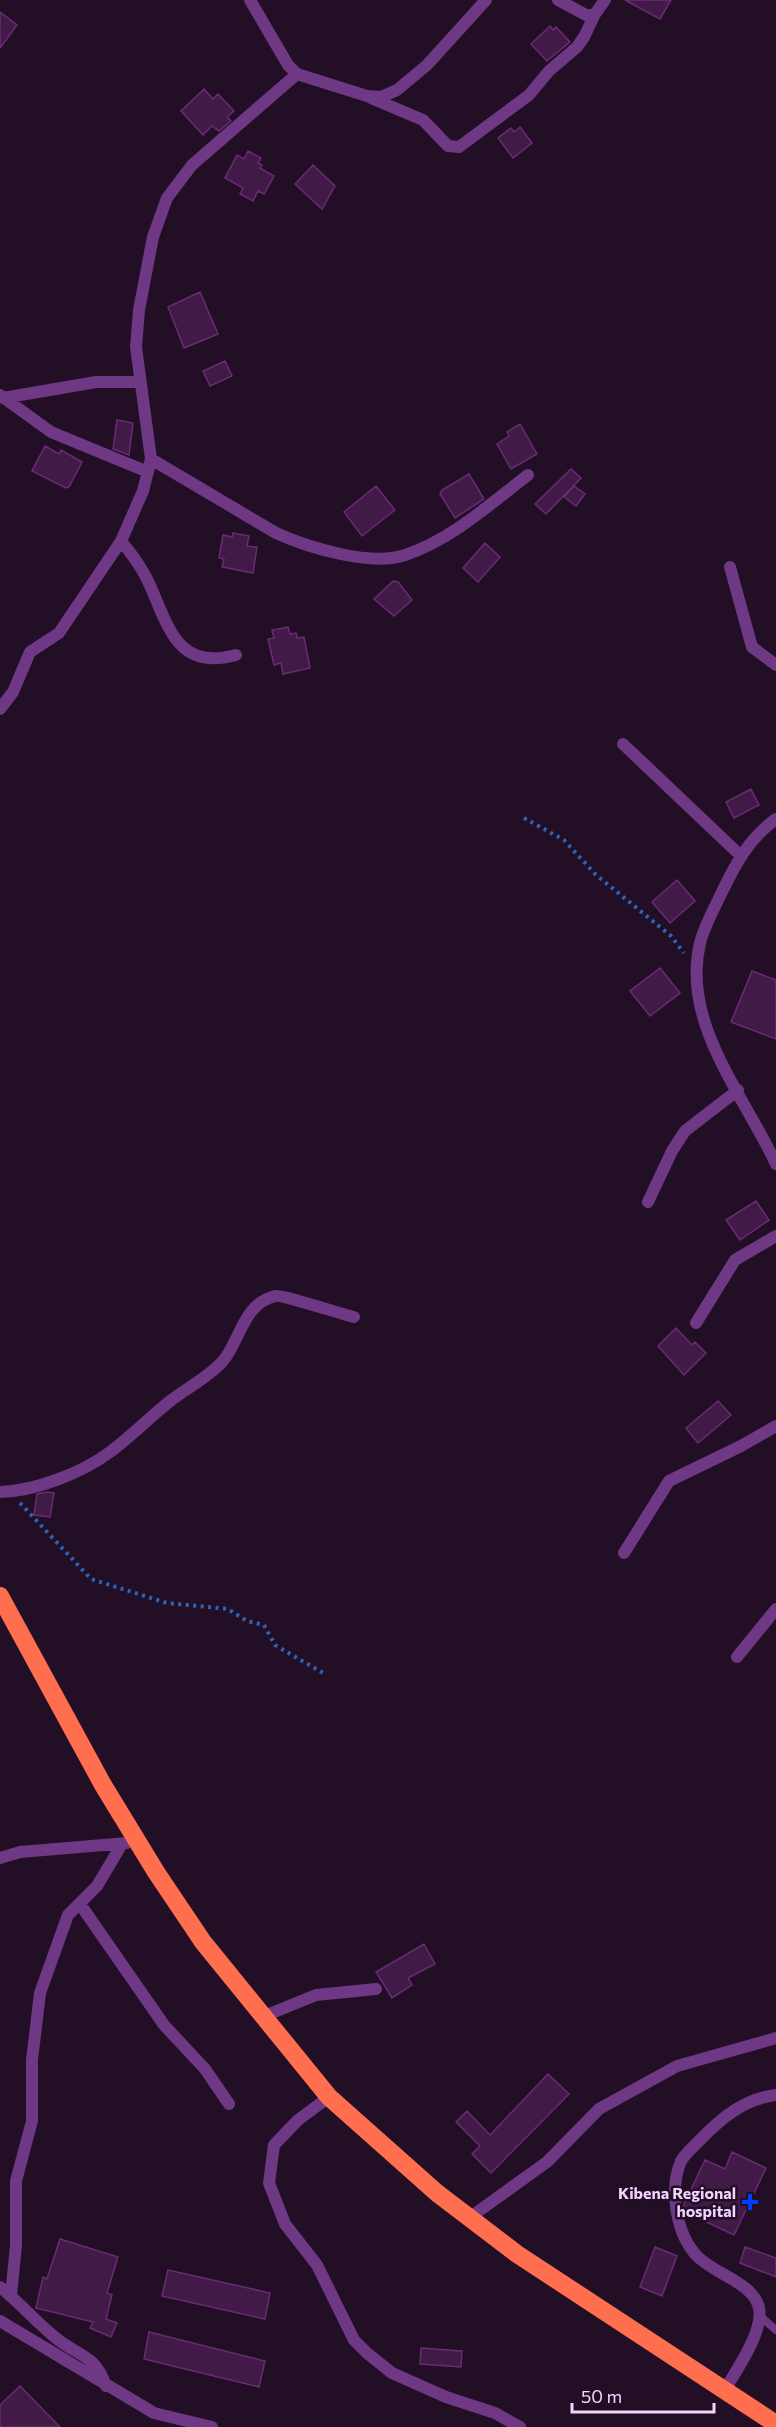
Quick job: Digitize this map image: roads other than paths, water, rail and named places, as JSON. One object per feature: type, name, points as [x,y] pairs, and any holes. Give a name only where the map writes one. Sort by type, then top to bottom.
[{"type":"highway","points":[[0,1598],[103,1785],[130,1843],[261,2017],[329,2097],[366,2133],[469,2217],[584,2300],[776,2424]]},
{"type":"street","points":[[250,0],[288,65],[297,74],[368,96],[423,120],[448,146],[459,147],[529,95],[549,71],[577,47],[605,0]]},
{"type":"street","points":[[368,96],[381,97],[397,90],[428,64],[486,0]]},
{"type":"street","points":[[558,0],[582,14],[595,14]]},
{"type":"street","points":[[0,709],[13,693],[30,652],[59,633],[120,541],[143,491],[151,459],[136,347],[139,310],[153,237],[167,198],[192,165],[297,74]]},
{"type":"street","points":[[2,397],[96,382],[140,382]]},
{"type":"street","points":[[2,397],[51,432],[148,472]]},
{"type":"street","points":[[151,459],[276,534],[295,542],[369,558],[405,556],[460,527],[528,475]]},
{"type":"street","points":[[120,541],[136,559],[168,628],[177,641],[192,655],[206,659],[216,660],[236,655]]},
{"type":"street","points":[[729,567],[752,647],[776,665]]},
{"type":"street","points":[[623,744],[741,856]]},
{"type":"street","points":[[776,819],[759,833],[741,856],[700,942],[697,970],[698,1000],[705,1026],[776,1164]]},
{"type":"street","points":[[648,1202],[672,1151],[685,1131],[738,1090]]},
{"type":"street","points":[[696,1323],[735,1260],[776,1236]]},
{"type":"street","points":[[0,1492],[15,1492],[87,1466],[111,1452],[170,1400],[211,1373],[225,1358],[249,1313],[267,1298],[279,1294],[312,1307],[354,1317]]},
{"type":"street","points":[[624,1553],[669,1480],[741,1446],[776,1425]]},
{"type":"street","points":[[737,1657],[776,1609]]},
{"type":"street","points":[[0,1858],[20,1852],[130,1843]]},
{"type":"street","points":[[11,2296],[16,2246],[16,2181],[32,2121],[32,2060],[40,1993],[68,1915],[96,1886],[130,1843]]},
{"type":"street","points":[[80,1904],[164,2025],[205,2069],[229,2104]]},
{"type":"street","points":[[261,2017],[316,1995],[376,1989]]},
{"type":"street","points":[[469,2217],[547,2162],[599,2109],[677,2066],[776,2038]]},
{"type":"street","points":[[724,2391],[746,2354],[760,2317],[759,2305],[753,2296],[696,2256],[678,2219],[675,2191],[682,2159],[712,2127],[734,2109],[762,2097],[776,2095]]},
{"type":"street","points":[[329,2097],[298,2120],[274,2145],[269,2183],[285,2224],[317,2265],[354,2340],[367,2353],[392,2373],[446,2397],[495,2413],[520,2427]]},
{"type":"street","points":[[0,2287],[59,2341],[94,2362],[102,2372],[106,2386]]},
{"type":"street","points":[[0,2321],[154,2414],[196,2426],[212,2427]]},
{"type":"lane","points":[[760,2317],[776,2330]]},
{"type":"place","name":"Kibena Regional hospital","points":[[750,2202]]}]
